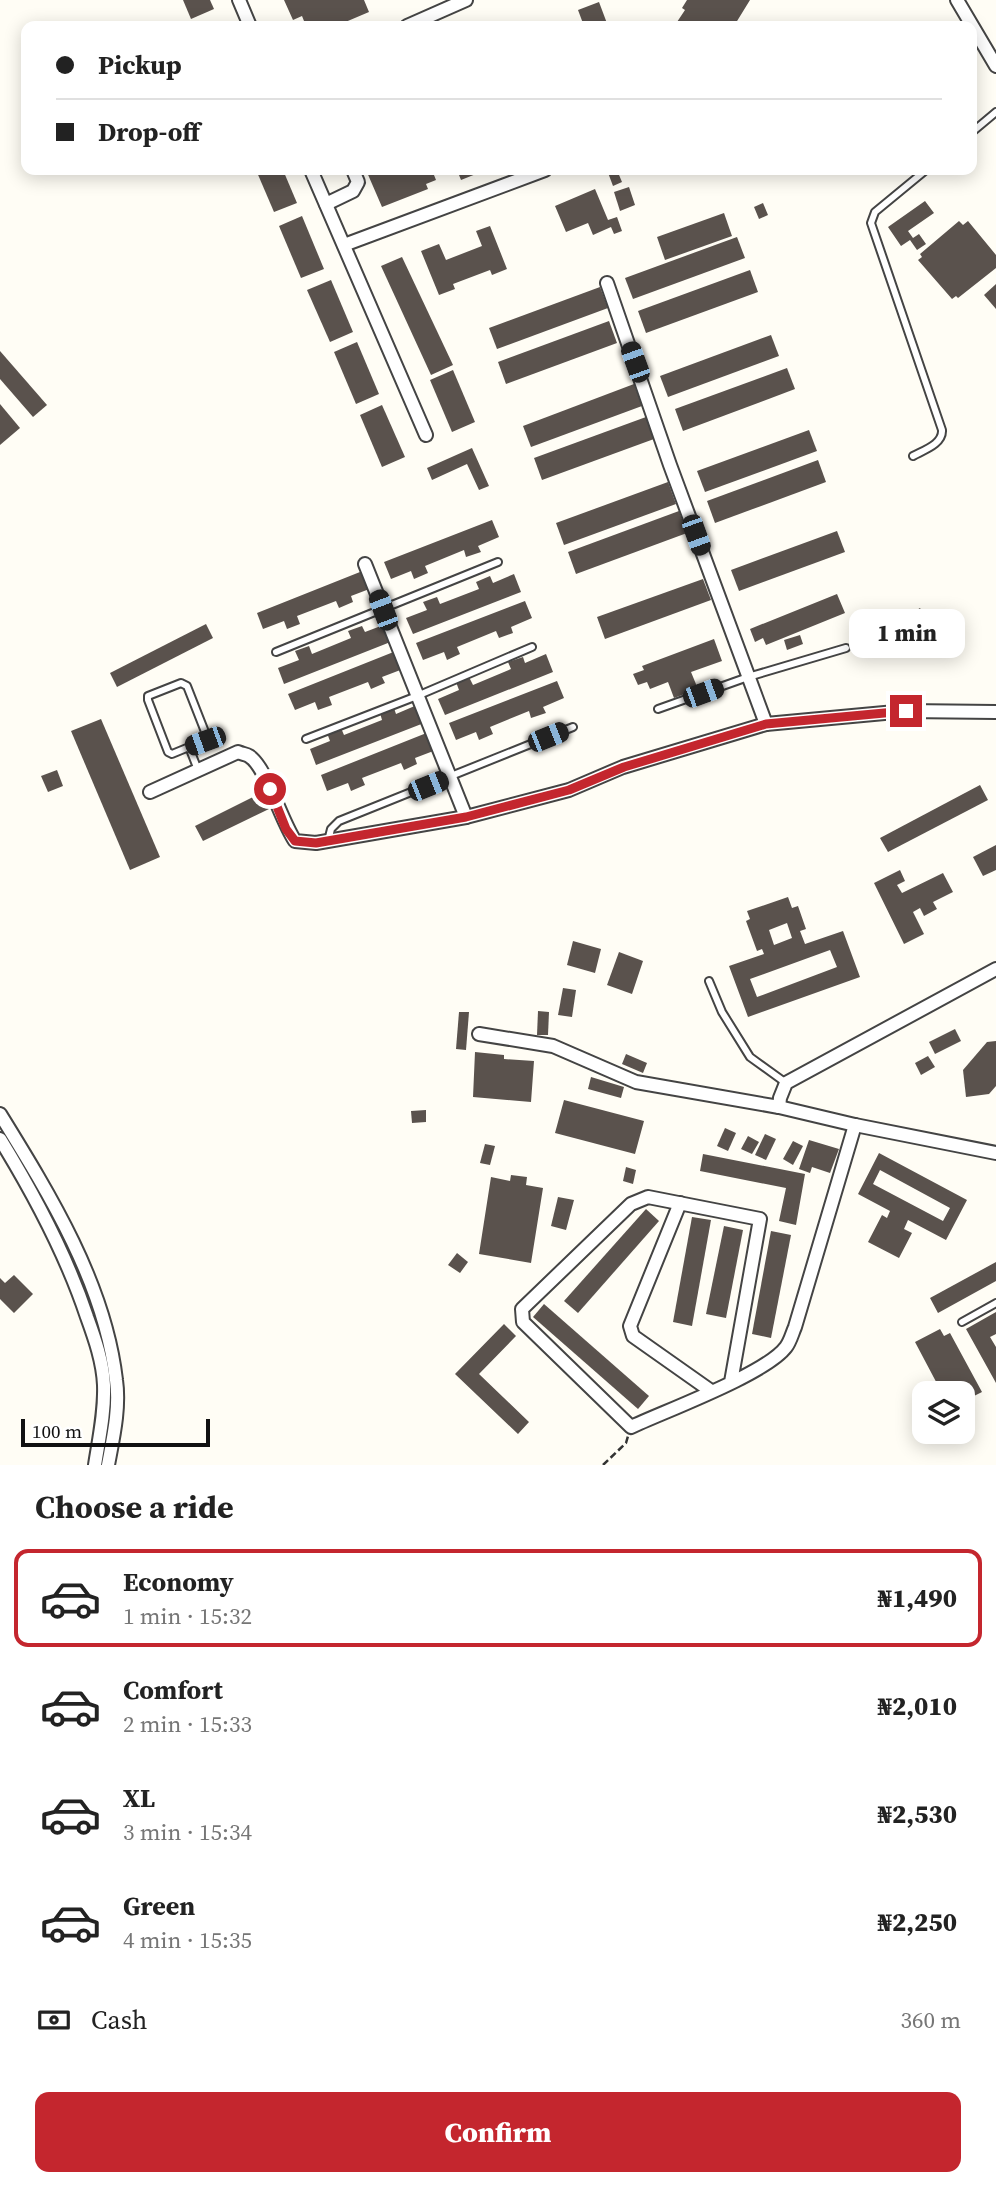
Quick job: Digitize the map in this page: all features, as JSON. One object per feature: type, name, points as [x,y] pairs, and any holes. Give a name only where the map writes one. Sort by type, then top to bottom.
[{"type":"street","points":[[239,0],[248,21]]},
{"type":"street","points":[[418,21],[466,0]]},
{"type":"street","points":[[957,0],[969,21]]},
{"type":"street","points":[[977,34],[996,66]]},
{"type":"street","points":[[313,175],[426,435]]},
{"type":"street","points":[[326,204],[353,191],[358,182],[354,175]]},
{"type":"street","points":[[344,245],[532,175]]},
{"type":"street","points":[[607,283],[670,465],[766,724]]},
{"type":"street","points":[[365,564],[466,817]]},
{"type":"street","points":[[150,792],[238,752],[250,757],[261,770],[286,829],[295,841],[316,843],[466,817],[569,790],[624,767],[766,724],[906,711],[996,712]]},
{"type":"street","points":[[779,1107],[786,1083],[996,969]]},
{"type":"street","points":[[479,1034],[553,1046],[636,1082],[779,1107],[996,1153]]},
{"type":"street","points":[[0,1114],[49,1195],[89,1280],[109,1341],[117,1383],[114,1431],[108,1465]]},
{"type":"street","points":[[731,1382],[760,1219],[648,1197],[631,1204],[522,1309],[523,1322],[631,1426],[711,1391],[731,1382],[753,1372],[785,1348],[795,1327],[855,1125]]},
{"type":"street","points":[[0,1139],[38,1201],[76,1284],[96,1344],[104,1384],[95,1465]]},
{"type":"street","points":[[680,1203],[630,1326],[633,1336],[711,1391]]},
{"type":"lane","points":[[977,128],[996,112]]},
{"type":"lane","points":[[913,456],[940,440],[943,435],[871,223],[875,212],[920,175]]},
{"type":"lane","points":[[276,652],[498,562]]},
{"type":"lane","points":[[306,739],[532,647]]},
{"type":"lane","points":[[658,709],[748,677],[846,648]]},
{"type":"lane","points":[[181,682],[187,685],[207,737],[205,741],[189,747],[172,754],[168,752],[148,700],[148,696],[181,682]]},
{"type":"lane","points":[[328,841],[331,829],[339,821],[573,727]]},
{"type":"lane","points":[[189,747],[198,770]]},
{"type":"lane","points":[[709,981],[727,1021],[750,1057],[786,1083]]},
{"type":"lane","points":[[962,1322],[996,1303]]},
{"type":"path","points":[[603,1465],[626,1443],[631,1426]]},
{"type":"building","points":[[183,0],[210,0],[214,9],[191,19]]},
{"type":"building","points":[[284,0],[364,0],[369,12],[348,21],[304,21],[302,16],[293,20]]},
{"type":"building","points":[[687,0],[750,0],[737,21],[678,21],[685,10],[682,8]]},
{"type":"building","points":[[599,2],[606,21],[582,21],[578,10]]},
{"type":"building","points":[[258,175],[285,175],[297,203],[274,212]]},
{"type":"building","points":[[368,175],[434,175],[436,180],[426,184],[428,189],[382,207]]},
{"type":"building","points":[[459,175],[474,175],[461,180]]},
{"type":"building","points":[[609,175],[619,175],[622,182],[613,186]]},
{"type":"building","points":[[629,187],[635,205],[620,211],[614,192]]},
{"type":"building","points":[[595,189],[608,220],[617,217],[622,231],[614,234],[611,227],[593,235],[588,223],[566,232],[555,206]]},
{"type":"building","points":[[925,201],[934,213],[908,231],[913,238],[919,234],[926,244],[917,250],[910,240],[901,246],[888,227]]},
{"type":"building","points":[[763,203],[768,215],[759,219],[754,207]]},
{"type":"building","points":[[724,213],[732,236],[665,260],[657,237]]},
{"type":"building","points":[[302,216],[324,269],[301,278],[279,226]]},
{"type":"building","points":[[959,221],[963,225],[968,221],[996,255],[996,268],[958,298],[956,296],[952,299],[918,260],[922,257],[920,254]]},
{"type":"building","points":[[490,226],[507,269],[492,275],[490,270],[453,284],[455,289],[439,295],[421,251],[439,244],[446,260],[482,246],[476,231]]},
{"type":"building","points":[[737,237],[745,258],[633,299],[625,278]]},
{"type":"building","points":[[402,257],[453,365],[431,375],[381,266]]},
{"type":"building","points":[[750,270],[758,292],[646,333],[638,311]]},
{"type":"building","points":[[331,280],[353,332],[330,342],[307,290]]},
{"type":"building","points":[[996,284],[996,309],[984,295]]},
{"type":"building","points":[[600,287],[608,308],[497,349],[489,328]]},
{"type":"building","points":[[609,321],[617,343],[506,384],[498,362]]},
{"type":"building","points":[[771,335],[779,356],[668,397],[660,376]]},
{"type":"building","points":[[357,342],[379,394],[356,404],[334,352]]},
{"type":"building","points":[[0,351],[47,405],[33,417],[0,379]]},
{"type":"building","points":[[787,368],[795,389],[683,431],[675,409]]},
{"type":"building","points":[[453,370],[475,422],[452,432],[430,380]]},
{"type":"building","points":[[634,384],[642,406],[531,447],[523,426]]},
{"type":"building","points":[[0,404],[20,428],[0,445]]},
{"type":"building","points":[[382,405],[405,457],[382,467],[360,415]]},
{"type":"building","points":[[646,417],[654,439],[542,480],[534,458]]},
{"type":"building","points":[[809,430],[817,451],[705,492],[697,471]]},
{"type":"building","points":[[472,448],[489,486],[479,490],[467,464],[432,480],[427,468]]},
{"type":"building","points":[[818,460],[826,482],[715,523],[707,501]]},
{"type":"building","points":[[668,482],[676,504],[564,545],[556,523]]},
{"type":"building","points":[[679,511],[687,533],[576,574],[568,552]]},
{"type":"building","points":[[492,520],[499,537],[478,546],[481,552],[466,557],[464,550],[425,566],[428,573],[414,579],[411,571],[391,579],[384,562]]},
{"type":"building","points":[[837,531],[845,552],[739,591],[731,570]]},
{"type":"building","points":[[365,570],[372,588],[351,596],[353,602],[339,608],[336,601],[297,616],[300,624],[287,629],[284,621],[263,629],[257,613]]},
{"type":"building","points":[[514,574],[521,592],[413,634],[406,618],[427,610],[423,602],[437,597],[440,604],[479,589],[476,582],[490,576],[493,583]]},
{"type":"building","points":[[703,579],[711,600],[605,639],[597,617]]},
{"type":"building","points":[[837,594],[845,613],[766,645],[763,638],[755,642],[750,629]]},
{"type":"building","points":[[525,601],[532,618],[511,627],[513,633],[499,638],[496,631],[457,647],[460,654],[447,660],[444,652],[423,660],[416,643]]},
{"type":"building","points":[[920,608],[938,639],[912,655],[893,625]]},
{"type":"building","points":[[206,624],[213,638],[117,687],[110,673]]},
{"type":"building","points":[[386,624],[393,641],[284,684],[278,668],[299,660],[295,651],[309,646],[312,654],[351,638],[348,631],[362,626],[365,632]]},
{"type":"building","points":[[800,635],[803,644],[787,650],[784,640]]},
{"type":"building","points":[[714,639],[722,661],[691,672],[698,689],[674,698],[668,682],[650,689],[647,682],[638,685],[633,674],[644,670],[642,666]]},
{"type":"building","points":[[396,651],[403,669],[382,677],[385,683],[371,689],[368,682],[329,697],[332,705],[318,710],[315,702],[295,710],[288,694]]},
{"type":"building","points":[[546,654],[553,672],[445,715],[438,699],[459,690],[456,682],[469,677],[473,685],[511,669],[508,662],[523,657],[525,663]]},
{"type":"building","points":[[557,681],[564,698],[543,707],[546,713],[531,718],[529,711],[490,727],[493,734],[479,740],[476,732],[456,740],[449,723]]},
{"type":"building","points":[[417,705],[424,723],[316,765],[310,749],[330,741],[327,733],[341,728],[344,735],[382,720],[380,713],[394,708],[396,714]]},
{"type":"building","points":[[101,719],[160,857],[130,870],[71,731]]},
{"type":"building","points":[[429,732],[436,750],[415,758],[417,764],[404,770],[401,763],[362,778],[365,785],[351,791],[348,783],[327,791],[321,775]]},
{"type":"building","points":[[57,770],[63,786],[48,792],[41,776]]},
{"type":"building","points":[[980,785],[988,800],[888,852],[880,838]]},
{"type":"building","points":[[261,793],[269,809],[203,841],[195,826]]},
{"type":"building","points":[[996,845],[996,870],[983,876],[973,857]]},
{"type":"building","points":[[900,870],[905,881],[897,885],[902,893],[943,873],[953,892],[933,902],[937,909],[924,916],[920,908],[913,912],[924,934],[904,944],[874,883]]},
{"type":"building","points":[[788,897],[792,908],[798,906],[806,929],[800,931],[805,944],[843,931],[860,977],[748,1017],[729,966],[764,954],[762,949],[757,951],[746,921],[750,919],[747,911]],"holes":[[[787,923],[792,938],[774,945],[769,930]],[[830,950],[837,967],[757,997],[750,979]]]},
{"type":"building","points":[[573,941],[601,949],[595,973],[567,965]]},
{"type":"building","points":[[619,952],[643,961],[632,994],[607,985]]},
{"type":"building","points":[[563,988],[576,990],[572,1017],[558,1015]]},
{"type":"building","points":[[538,1011],[549,1012],[548,1035],[537,1035]]},
{"type":"building","points":[[459,1012],[469,1012],[466,1050],[456,1049]]},
{"type":"building","points":[[955,1029],[961,1041],[935,1054],[929,1042]]},
{"type":"building","points":[[996,1041],[996,1086],[989,1094],[966,1097],[963,1070],[987,1042]]},
{"type":"building","points":[[475,1052],[504,1055],[504,1059],[534,1061],[531,1102],[473,1097]]},
{"type":"building","points":[[626,1054],[647,1063],[643,1073],[622,1064]]},
{"type":"building","points":[[928,1056],[935,1067],[921,1075],[915,1063]]},
{"type":"building","points":[[591,1077],[624,1087],[621,1098],[588,1089]]},
{"type":"building","points":[[564,1100],[644,1121],[635,1154],[555,1133]]},
{"type":"building","points":[[426,1110],[426,1122],[412,1123],[411,1111]]},
{"type":"building","points":[[725,1128],[736,1133],[728,1151],[717,1146]]},
{"type":"building","points":[[765,1134],[776,1139],[766,1160],[755,1155]]},
{"type":"building","points":[[748,1136],[759,1142],[752,1154],[741,1149]]},
{"type":"building","points":[[809,1140],[839,1149],[830,1173],[812,1167],[810,1173],[799,1169]]},
{"type":"building","points":[[793,1141],[803,1146],[793,1165],[783,1159]]},
{"type":"building","points":[[485,1144],[495,1146],[490,1165],[480,1163]]},
{"type":"building","points":[[879,1153],[967,1200],[946,1240],[908,1220],[904,1229],[912,1233],[899,1258],[868,1242],[882,1215],[887,1218],[890,1211],[858,1194]],"holes":[[[880,1170],[950,1208],[943,1221],[873,1184]]]},
{"type":"building","points":[[703,1154],[805,1174],[796,1225],[779,1221],[786,1188],[700,1171]]},
{"type":"building","points":[[626,1167],[636,1170],[633,1184],[623,1181]]},
{"type":"building","points":[[511,1175],[527,1177],[526,1185],[543,1188],[531,1263],[479,1254],[491,1177],[510,1181]]},
{"type":"building","points":[[558,1197],[574,1200],[566,1230],[551,1226]]},
{"type":"building","points":[[646,1209],[659,1221],[578,1313],[564,1301]]},
{"type":"building","points":[[692,1217],[711,1220],[692,1326],[673,1322]]},
{"type":"building","points":[[724,1226],[743,1230],[726,1318],[706,1314]]},
{"type":"building","points":[[771,1231],[791,1235],[771,1338],[752,1334]]},
{"type":"building","points":[[457,1253],[468,1262],[460,1273],[448,1265]]},
{"type":"building","points":[[996,1262],[996,1281],[938,1313],[930,1298]]},
{"type":"building","points":[[14,1275],[33,1294],[14,1313],[0,1299],[0,1278],[5,1283]]},
{"type":"building","points":[[544,1304],[649,1396],[638,1409],[533,1317]]},
{"type":"building","points":[[996,1312],[996,1334],[990,1337],[996,1347],[996,1383],[966,1329]]},
{"type":"building","points":[[504,1324],[516,1336],[479,1374],[529,1422],[518,1434],[455,1374]]},
{"type":"building","points":[[940,1329],[944,1336],[950,1333],[982,1392],[975,1396],[975,1381],[936,1381],[915,1342]]},
{"type":"route","points":[[270,789],[286,829],[295,841],[316,843],[466,817],[569,790],[624,767],[766,724],[906,711]]}]
